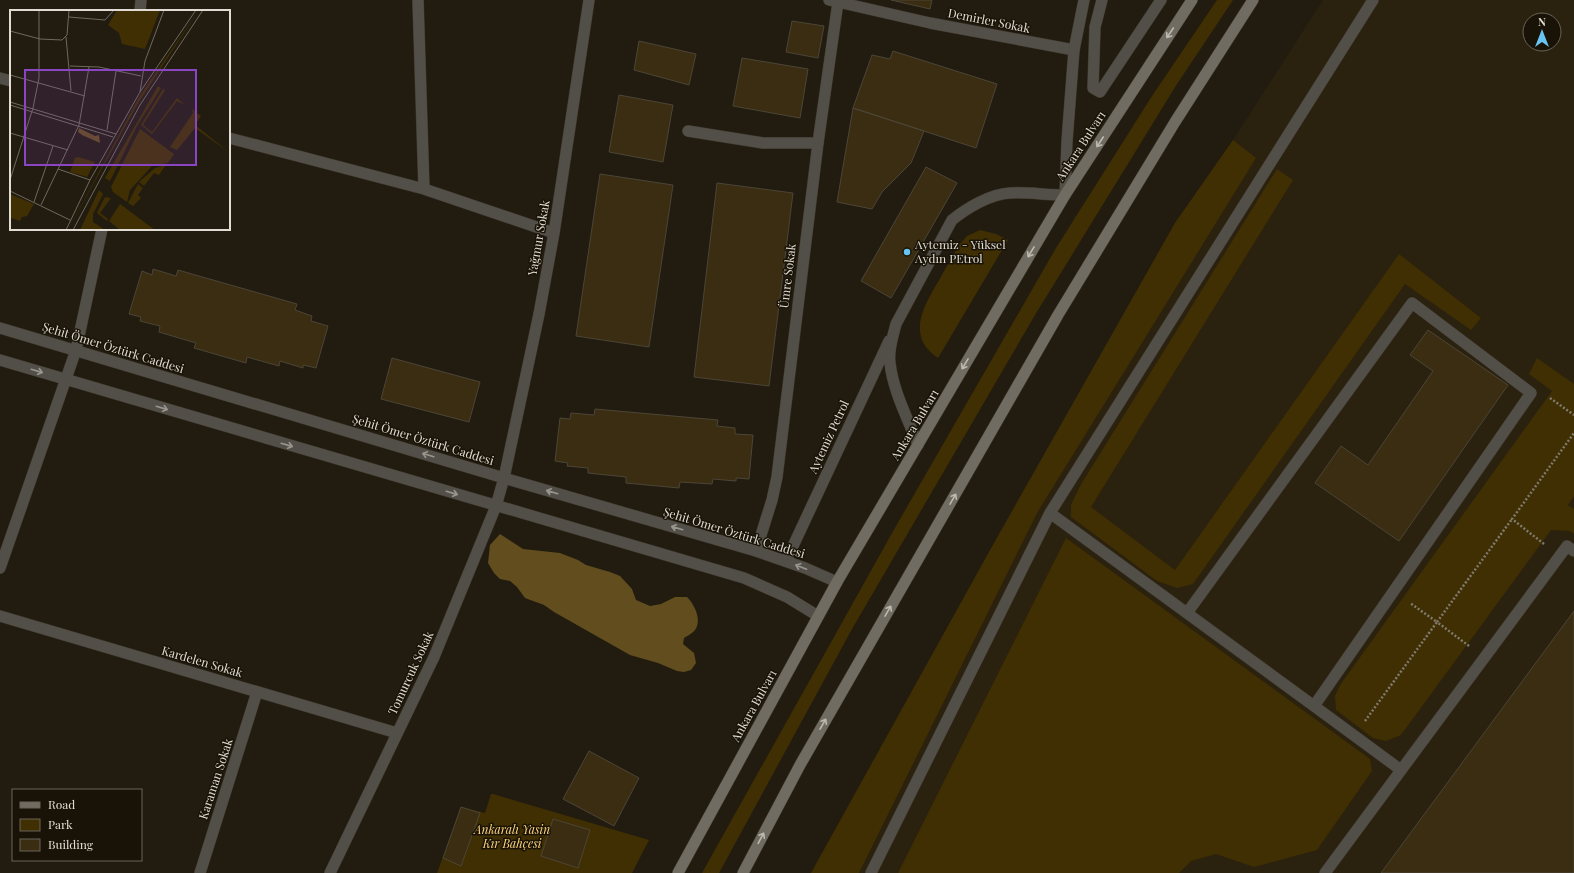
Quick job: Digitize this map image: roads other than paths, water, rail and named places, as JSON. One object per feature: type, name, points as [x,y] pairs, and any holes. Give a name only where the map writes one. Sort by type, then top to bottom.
[{"type":"main road","name":"Ankara Bulvarı","points":[[678,873],[837,582],[1065,195],[1192,0]]},
{"type":"main road","points":[[743,873],[800,765],[1058,315],[1175,122],[1253,0]]},
{"type":"street","points":[[140,10],[141,0]]},
{"type":"street","points":[[418,0],[424,189]]},
{"type":"street","name":"Yağmur Sokak","points":[[504,478],[539,314],[554,233],[588,0]]},
{"type":"street","points":[[1065,195],[1067,141],[1074,50],[1084,0]]},
{"type":"street","points":[[1102,0],[1096,28],[1093,88],[1100,92],[1161,0]]},
{"type":"street","points":[[871,873],[1050,513],[1372,0]]},
{"type":"street","name":"Demirler Sokak","points":[[834,1],[930,22],[1074,50]]},
{"type":"street","name":"Ümre Sokak","points":[[756,551],[772,500],[776,477],[818,143],[834,1]]},
{"type":"street","points":[[0,78],[10,81]]},
{"type":"street","points":[[688,131],[763,143],[818,143]]},
{"type":"street","points":[[230,138],[424,189],[554,233]]},
{"type":"street","name":"Aytemiz Petrol","points":[[786,561],[896,324],[952,220],[964,210],[982,201],[1008,193],[1065,195]]},
{"type":"street","points":[[0,568],[76,350],[102,230]]},
{"type":"street","points":[[1187,613],[1412,303],[1531,393],[1314,706]]},
{"type":"street","name":"Aytemiz Petrol","points":[[896,324],[892,340],[890,362],[895,385],[918,445]]},
{"type":"street","name":"Şehit Ömer Öztürk Caddesi","points":[[0,328],[504,478],[756,551],[786,561],[837,582]]},
{"type":"street","points":[[0,360],[744,578],[786,597],[818,616]]},
{"type":"street","name":"Tomurcuk Sokak","points":[[330,873],[434,657],[496,506],[504,478]]},
{"type":"street","points":[[1050,513],[1401,770]]},
{"type":"street","points":[[1325,873],[1567,546],[1574,551]]},
{"type":"street","name":"Kardelen Sokak","points":[[0,616],[397,733]]},
{"type":"street","name":"Karaman Sokak","points":[[200,873],[257,692]]},
{"type":"place","name":"Aytemiz - Yüksel Aydın PEtrol","points":[[907,252]]},
{"type":"park label","name":"Ankaralı Yasin Kır Bahçesi","points":[[512,837]]}]
